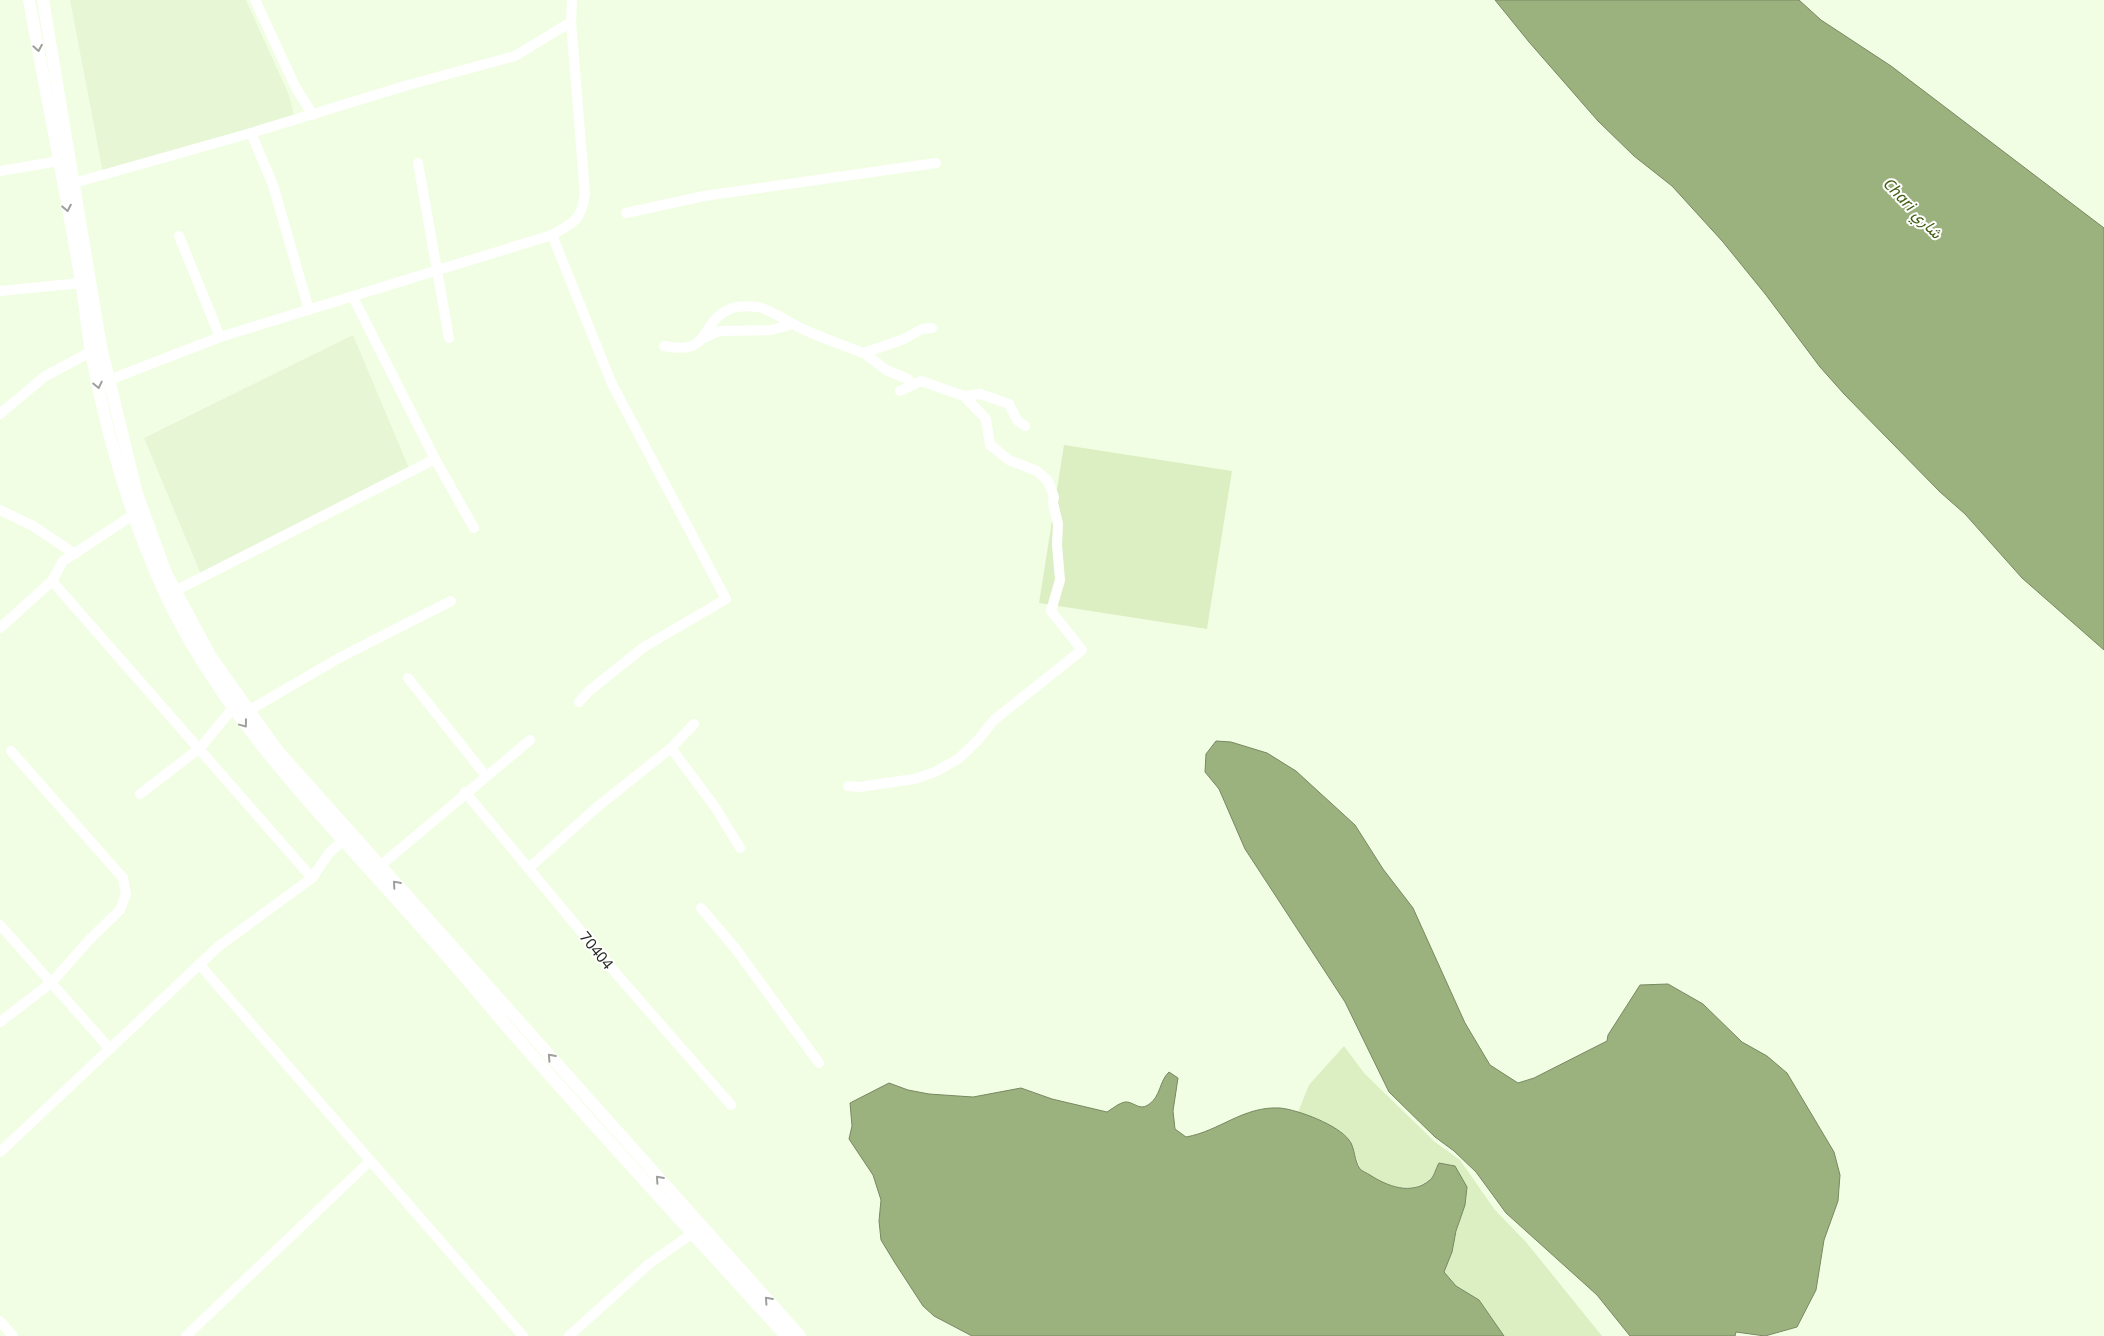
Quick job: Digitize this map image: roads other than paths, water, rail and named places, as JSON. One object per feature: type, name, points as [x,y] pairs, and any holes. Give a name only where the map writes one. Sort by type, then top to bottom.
[{"type":"main road","points":[[29,0],[81,283],[121,477],[175,591],[211,658],[277,750],[348,837],[697,1230],[800,1336]]},
{"type":"main road","points":[[43,0],[74,183],[96,349],[109,380],[138,511],[164,590],[202,661],[233,708],[269,756],[348,837],[380,866],[697,1230],[784,1335]]},
{"type":"street","points":[[255,0],[296,88],[312,115]]},
{"type":"street","points":[[109,380],[220,337],[552,235],[574,222],[582,212],[584,194],[571,22],[572,0]]},
{"type":"street","points":[[74,183],[251,133],[408,85],[515,56],[571,22]]},
{"type":"street","points":[[251,133],[273,185],[309,310]]},
{"type":"street","points":[[0,171],[59,162]]},
{"type":"street","points":[[418,163],[449,338]]},
{"type":"street","points":[[626,212],[704,196],[936,163]]},
{"type":"street","points":[[552,235],[612,384],[726,598],[644,648],[589,691],[579,702]]},
{"type":"street","points":[[179,236],[220,337]]},
{"type":"street","points":[[0,291],[81,283]]},
{"type":"street","points":[[353,297],[435,459],[474,528]]},
{"type":"street","points":[[664,346],[684,348],[699,343],[715,321],[727,310],[748,306],[759,307],[793,324],[866,354],[886,370],[908,379]]},
{"type":"street","points":[[703,338],[719,331],[771,330],[793,324]]},
{"type":"street","points":[[866,354],[864,353],[904,339],[922,330],[932,328]]},
{"type":"street","points":[[0,414],[44,376],[96,349]]},
{"type":"street","points":[[848,786],[859,787],[914,779],[935,772],[958,759],[978,740],[994,720],[1082,650],[1051,611],[1060,580],[1057,545],[1058,524],[1053,503],[1054,497],[1048,481],[1037,470],[1009,460],[990,445],[986,419],[964,396],[921,380],[900,391]]},
{"type":"street","points":[[964,396],[980,394],[1009,404],[1017,420],[1025,426]]},
{"type":"street","points":[[175,591],[435,459]]},
{"type":"street","points":[[0,510],[33,526],[75,554]]},
{"type":"street","points":[[0,628],[52,581],[64,561],[138,511]]},
{"type":"street","points":[[52,581],[312,878]]},
{"type":"street","points":[[248,711],[339,658],[451,601]]},
{"type":"street","points":[[408,678],[486,776]]},
{"type":"street","points":[[140,794],[200,748],[233,708]]},
{"type":"street","points":[[529,868],[596,808],[671,748],[694,724]]},
{"type":"street","points":[[380,866],[465,792],[530,740]]},
{"type":"street","points":[[671,748],[715,806],[740,848]]},
{"type":"street","points":[[0,1022],[51,983],[90,938],[120,910],[126,894],[122,878],[11,751]]},
{"type":"street","name":"70404","points":[[465,792],[620,978],[731,1105]]},
{"type":"street","points":[[0,1152],[218,946],[312,878],[329,853],[348,837]]},
{"type":"street","points":[[701,908],[735,948],[819,1063]]},
{"type":"street","points":[[0,925],[110,1049]]},
{"type":"street","points":[[199,964],[523,1336]]},
{"type":"street","points":[[186,1336],[370,1161]]},
{"type":"street","points":[[569,1336],[650,1264],[697,1230]]},
{"type":"street","points":[[0,1321],[14,1336]]},
{"type":"water","name":"Chari شاري","points":[[1495,0],[1799,0],[1821,20],[1891,66],[2104,228],[2104,650],[2022,578],[1965,514],[1940,492],[1844,394],[1820,367],[1723,242],[1672,186],[1634,156],[1598,121]]},
{"type":"water","points":[[1216,741],[1231,742],[1267,753],[1296,771],[1355,825],[1383,869],[1413,908],[1465,1023],[1490,1065],[1518,1083],[1534,1078],[1607,1041],[1608,1035],[1640,985],[1668,984],[1703,1004],[1742,1042],[1767,1056],[1787,1073],[1834,1152],[1840,1175],[1838,1201],[1824,1240],[1816,1290],[1797,1327],[1765,1336],[1736,1332],[1735,1336],[1630,1336],[1597,1295],[1506,1213],[1476,1172],[1454,1151],[1435,1137],[1389,1092],[1345,1002],[1245,849],[1219,789],[1205,772],[1206,754]]},
{"type":"water","points":[[1169,1072],[1178,1078],[1173,1111],[1175,1129],[1186,1137],[1210,1130],[1254,1111],[1280,1108],[1307,1115],[1344,1134],[1351,1143],[1360,1169],[1391,1186],[1415,1188],[1431,1179],[1439,1163],[1455,1166],[1467,1187],[1465,1205],[1456,1231],[1452,1252],[1444,1272],[1456,1286],[1479,1300],[1504,1336],[972,1336],[934,1316],[923,1306],[881,1240],[879,1221],[881,1200],[873,1175],[849,1139],[852,1126],[850,1103],[889,1083],[908,1090],[929,1094],[973,1097],[1021,1088],[1052,1099],[1107,1112],[1125,1102],[1145,1107],[1155,1098]]}]
